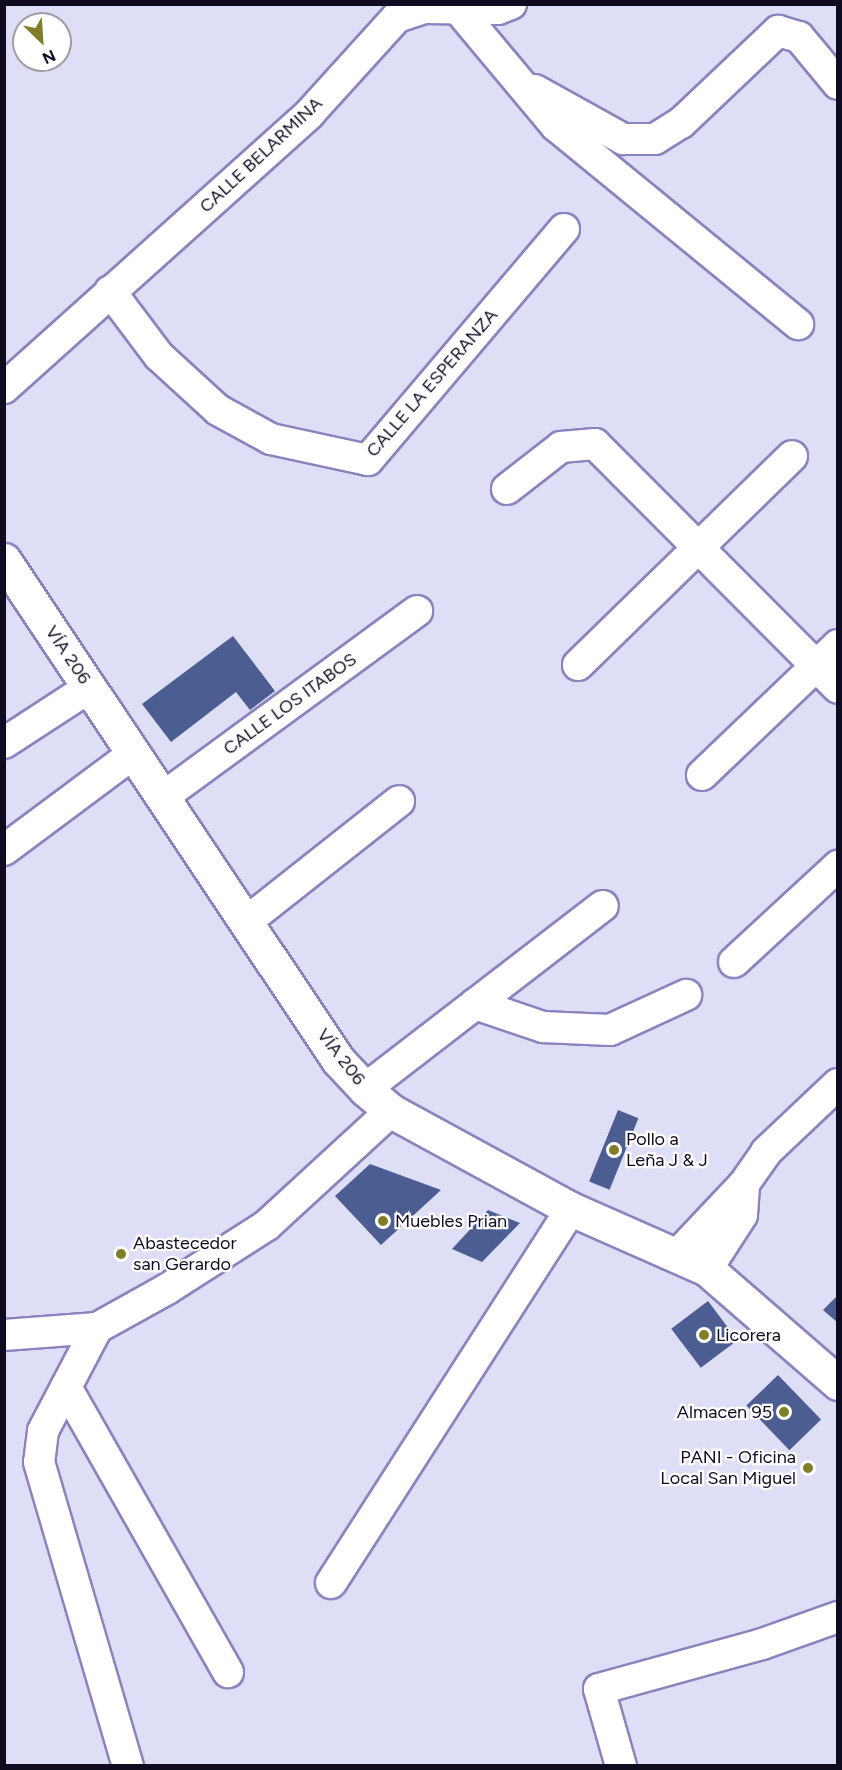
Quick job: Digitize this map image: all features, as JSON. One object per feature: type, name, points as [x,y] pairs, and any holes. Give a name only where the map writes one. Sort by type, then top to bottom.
[{"type":"main road","name":"VÍA 206","points":[[4,560],[338,1060],[365,1089],[391,1111],[571,1209],[707,1269],[837,1383]]},
{"type":"street","name":"CALLE BELARMINA","points":[[110,291],[310,113],[393,10],[425,8],[459,10],[511,4]]},
{"type":"street","points":[[459,10],[512,77],[556,126],[798,324]]},
{"type":"street","points":[[512,77],[623,140],[638,141],[655,139],[681,123],[778,31],[799,37],[837,84]]},
{"type":"street","name":"CALLE LA ESPERANZA","points":[[110,291],[159,356],[218,410],[271,439],[368,460],[564,229]]},
{"type":"street","points":[[4,388],[110,291]]},
{"type":"street","points":[[507,489],[561,447],[595,444],[837,688]]},
{"type":"street","points":[[578,664],[792,456]]},
{"type":"street","name":"CALLE LOS ITABOS","points":[[163,797],[417,611]]},
{"type":"street","points":[[702,775],[837,645]]},
{"type":"street","points":[[4,743],[90,687]]},
{"type":"street","points":[[4,850],[134,753]]},
{"type":"street","points":[[246,922],[399,801]]},
{"type":"street","points":[[734,962],[837,866]]},
{"type":"street","points":[[365,1089],[603,906]]},
{"type":"street","points":[[475,1004],[543,1027],[610,1030],[686,995]]},
{"type":"street","points":[[677,1255],[744,1184],[766,1152],[837,1084]]},
{"type":"street","points":[[4,1335],[97,1328],[267,1225],[391,1111]]},
{"type":"street","points":[[707,1269],[742,1215],[744,1184]]},
{"type":"street","points":[[330,1583],[571,1209]]},
{"type":"street","points":[[97,1328],[43,1431],[39,1462],[128,1766]]},
{"type":"street","points":[[66,1387],[228,1672]]},
{"type":"street","points":[[621,1766],[599,1689],[762,1644],[837,1617]]},
{"type":"building","points":[[233,636],[275,691],[250,710],[236,692],[171,742],[142,704]]},
{"type":"building","name":"Pollo a Leña J & J","points":[[618,1110],[638,1118],[610,1190],[589,1181]]},
{"type":"building","name":"Muebles Prian","points":[[370,1164],[441,1190],[381,1245],[335,1196]]},
{"type":"building","points":[[488,1210],[520,1223],[482,1262],[452,1249]]},
{"type":"building","points":[[838,1295],[838,1323],[823,1310]]},
{"type":"building","name":"Licorera","points":[[708,1301],[737,1340],[701,1368],[671,1329]]},
{"type":"building","name":"Almacen 95","points":[[778,1375],[821,1420],[789,1450],[746,1406]]},
{"type":"place","name":"Pollo a Leña J & J","points":[[614,1150]]},
{"type":"place","name":"Muebles Prian","points":[[383,1221]]},
{"type":"place","name":"Abastecedor san Gerardo","points":[[121,1254]]},
{"type":"place","name":"Licorera","points":[[704,1335]]},
{"type":"place","name":"Almacen 95","points":[[784,1412]]},
{"type":"place","name":"PANI - Oficina Local San Miguel","points":[[808,1468]]}]
